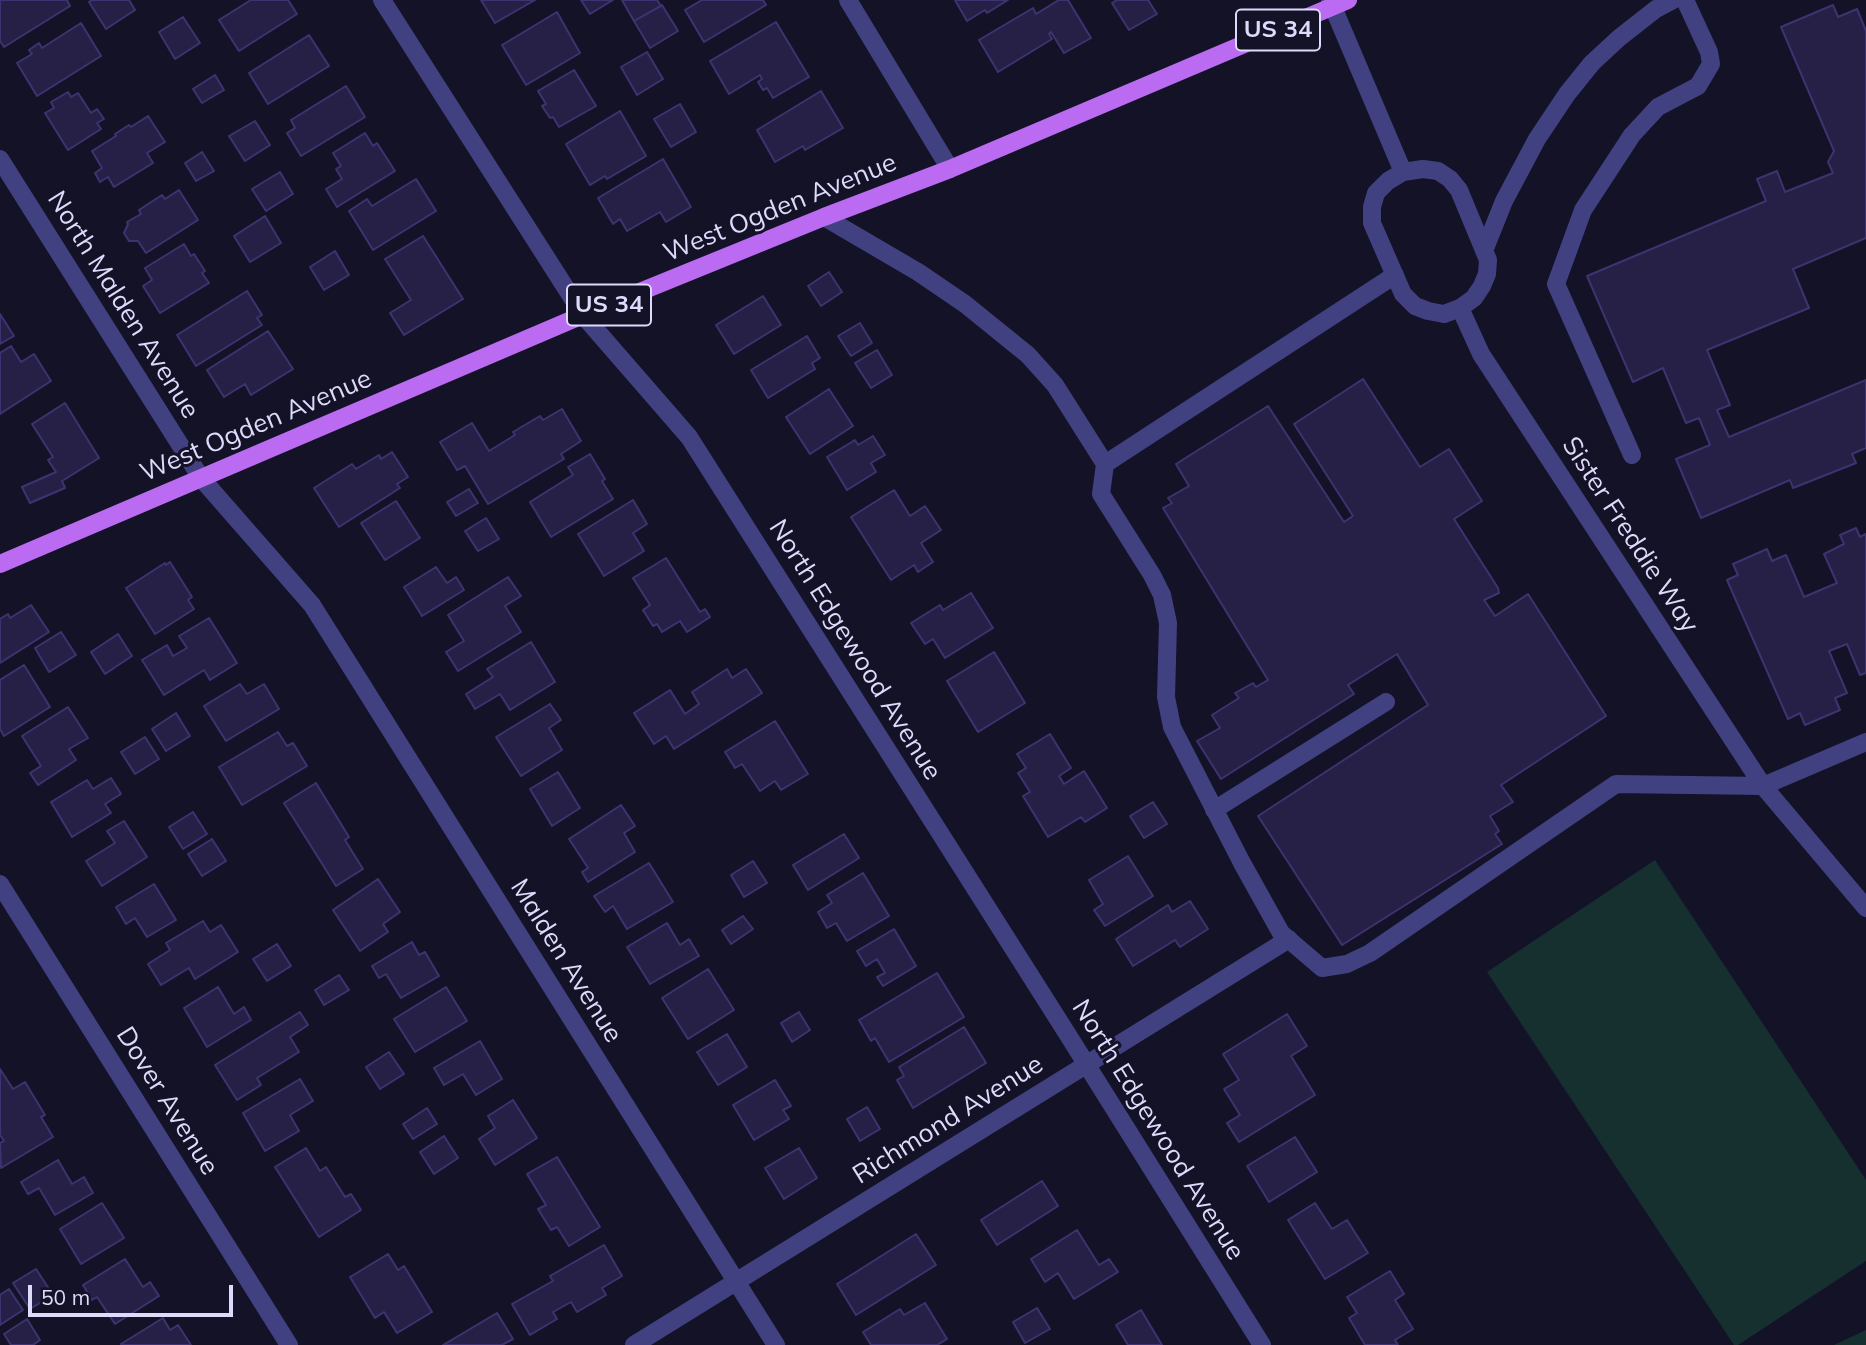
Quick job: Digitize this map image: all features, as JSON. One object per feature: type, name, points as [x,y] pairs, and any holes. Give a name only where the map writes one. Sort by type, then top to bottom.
[{"type":"main road","name":"West Ogden Avenue","points":[[0,564],[583,315],[950,169],[1337,2]]},
{"type":"street","name":"North Edgewood Avenue","points":[[382,0],[583,315],[689,438],[1262,1345]]},
{"type":"street","points":[[848,0],[950,169]]},
{"type":"street","points":[[1484,251],[1504,201],[1536,139],[1567,94],[1592,63],[1619,38],[1656,9],[1673,0]]},
{"type":"street","points":[[1632,455],[1556,284],[1583,210],[1632,135],[1658,107],[1698,86],[1711,64],[1709,52],[1685,0]]},
{"type":"street","points":[[1337,2],[1403,172]]},
{"type":"street","name":"North Malden Avenue","points":[[0,159],[201,478],[312,605]]},
{"type":"street","points":[[1423,169],[1438,171],[1450,179],[1459,190],[1484,251],[1488,260],[1487,274],[1474,298],[1460,308],[1444,314],[1415,306],[1403,294],[1372,223],[1372,207],[1377,193],[1388,181],[1403,172],[1423,169]]},
{"type":"street","points":[[824,217],[918,272],[965,304],[1028,355],[1055,385],[1105,464],[1101,494],[1162,595],[1168,623],[1166,697],[1172,727],[1281,933],[1322,968],[1348,964],[1370,953],[1616,784],[1763,786],[1866,742]]},
{"type":"street","points":[[1105,464],[1395,275]]},
{"type":"street","name":"Sister Freddie Way","points":[[1460,308],[1482,354],[1763,786],[1866,908]]},
{"type":"street","name":"Malden Avenue","points":[[312,605],[776,1345]]},
{"type":"street","points":[[1214,810],[1386,702]]},
{"type":"street","name":"Dover Avenue","points":[[0,884],[289,1345]]},
{"type":"street","name":"Richmond Avenue","points":[[634,1345],[1289,939]]},
{"type":"green space","points":[[1655,860],[1866,1180],[1866,1261],[1738,1345],[1734,1345],[1487,972]]},
{"type":"green space","points":[[1866,1330],[1866,1345],[1834,1345]]},
{"type":"building","points":[[0,0],[67,0],[70,6],[4,47],[0,41]]},
{"type":"building","points":[[129,0],[135,10],[106,29],[89,2]]},
{"type":"building","points":[[251,0],[288,0],[297,14],[239,51],[219,20]]},
{"type":"building","points":[[481,0],[535,0],[495,23]]},
{"type":"building","points":[[581,0],[613,0],[590,14]]},
{"type":"building","points":[[622,0],[657,0],[661,6],[634,21]]},
{"type":"building","points":[[702,0],[763,0],[766,5],[704,42],[685,10]]},
{"type":"building","points":[[955,0],[1008,0],[967,21]]},
{"type":"building","points":[[1059,0],[1068,0],[1091,38],[1064,53],[1051,32],[1049,34],[1052,39],[998,72],[979,40],[1033,8],[1036,14]]},
{"type":"building","points":[[1117,0],[1148,0],[1157,14],[1129,30],[1112,3]]},
{"type":"building","points":[[662,5],[678,31],[650,48],[634,21]]},
{"type":"building","points":[[1833,5],[1838,17],[1857,9],[1866,31],[1866,238],[1793,269],[1809,308],[1707,350],[1730,405],[1717,410],[1729,437],[1866,380],[1866,448],[1852,454],[1856,463],[1793,488],[1790,480],[1701,518],[1676,459],[1710,445],[1699,418],[1686,423],[1663,368],[1633,382],[1587,276],[1766,201],[1757,179],[1777,171],[1785,192],[1833,173],[1828,162],[1834,151],[1781,27]]},
{"type":"building","points":[[557,12],[580,53],[526,85],[502,45]]},
{"type":"building","points":[[183,17],[200,43],[175,59],[159,32]]},
{"type":"building","points":[[776,22],[809,77],[773,98],[767,88],[763,90],[758,82],[762,79],[760,75],[729,94],[710,61]]},
{"type":"building","points":[[81,23],[101,56],[37,96],[17,63],[32,54],[29,50],[39,43],[42,48]]},
{"type":"building","points":[[309,35],[329,66],[268,104],[249,73]]},
{"type":"building","points":[[647,52],[663,79],[637,95],[621,67]]},
{"type":"building","points":[[574,70],[596,106],[559,127],[542,106],[546,104],[538,91]]},
{"type":"building","points":[[215,75],[224,90],[202,103],[193,89]]},
{"type":"building","points":[[346,86],[365,117],[301,156],[287,133],[295,128],[291,120]]},
{"type":"building","points":[[821,91],[843,128],[805,150],[803,146],[775,162],[757,130]]},
{"type":"building","points":[[68,92],[71,97],[78,93],[91,113],[97,109],[104,119],[97,123],[101,129],[68,150],[45,113],[54,108],[51,102]]},
{"type":"building","points":[[680,104],[696,132],[671,147],[654,119]]},
{"type":"building","points":[[620,111],[646,156],[607,179],[605,176],[590,185],[566,144]]},
{"type":"building","points":[[148,116],[165,142],[147,153],[153,163],[114,187],[108,177],[100,182],[95,173],[102,168],[92,151],[129,125],[131,127]]},
{"type":"building","points":[[255,121],[270,145],[245,161],[229,136]]},
{"type":"building","points":[[365,133],[373,146],[377,143],[395,171],[337,207],[326,189],[342,179],[336,169],[341,166],[333,153]]},
{"type":"building","points":[[202,152],[214,171],[196,181],[185,163]]},
{"type":"building","points":[[663,159],[691,207],[666,222],[660,212],[627,231],[620,219],[613,224],[598,198]]},
{"type":"building","points":[[280,172],[293,194],[266,211],[252,189]]},
{"type":"building","points":[[416,179],[436,211],[373,250],[349,211],[367,199],[372,206]]},
{"type":"building","points":[[179,190],[198,220],[146,253],[138,241],[129,241],[124,233],[127,222],[141,214],[139,210],[162,195],[165,199]]},
{"type":"building","points":[[265,216],[281,243],[250,262],[234,236]]},
{"type":"building","points":[[423,236],[463,299],[404,335],[390,313],[411,300],[385,259]]},
{"type":"building","points":[[184,244],[205,271],[202,273],[209,283],[160,313],[143,286],[152,280],[145,268]]},
{"type":"building","points":[[335,251],[349,275],[324,290],[310,267]]},
{"type":"building","points":[[829,272],[842,292],[821,306],[808,286]]},
{"type":"building","points":[[247,291],[262,315],[257,318],[262,325],[196,366],[177,335]]},
{"type":"building","points":[[763,296],[781,325],[734,354],[716,325]]},
{"type":"building","points":[[0,314],[14,336],[0,344]]},
{"type":"building","points":[[860,323],[872,343],[851,356],[838,336]]},
{"type":"building","points":[[268,331],[293,369],[251,395],[245,384],[224,397],[207,370]]},
{"type":"building","points":[[807,336],[820,358],[812,363],[815,369],[768,398],[751,370]]},
{"type":"building","points":[[11,346],[21,362],[34,354],[51,381],[0,414],[0,353]]},
{"type":"building","points":[[877,350],[892,375],[871,388],[855,363]]},
{"type":"building","points":[[1363,379],[1420,467],[1449,449],[1482,501],[1454,519],[1498,588],[1499,593],[1484,600],[1495,616],[1528,594],[1606,716],[1501,785],[1513,802],[1490,816],[1499,831],[1495,834],[1502,844],[1342,945],[1258,816],[1428,705],[1397,654],[1348,685],[1354,694],[1221,779],[1197,741],[1220,728],[1212,715],[1239,698],[1235,693],[1253,683],[1256,687],[1268,680],[1163,508],[1172,503],[1168,498],[1189,486],[1176,464],[1268,406],[1344,522],[1353,516],[1294,424]]},
{"type":"building","points":[[829,389],[853,426],[810,454],[786,417]]},
{"type":"building","points":[[65,403],[99,458],[62,481],[65,488],[30,503],[22,487],[56,472],[48,460],[53,457],[32,424]]},
{"type":"building","points":[[562,409],[581,441],[561,454],[564,459],[488,504],[465,466],[457,470],[440,442],[472,423],[489,451],[540,416],[543,420]]},
{"type":"building","points":[[873,436],[885,455],[871,463],[876,472],[847,490],[827,457],[855,440],[858,445]]},
{"type":"building","points":[[392,452],[408,477],[397,484],[400,488],[339,527],[314,488],[352,464],[356,469],[379,455],[381,459]]},
{"type":"building","points":[[590,454],[613,499],[551,537],[530,502],[573,475],[568,467]]},
{"type":"building","points":[[469,489],[478,503],[456,516],[447,502]]},
{"type":"building","points":[[894,490],[910,516],[925,506],[941,530],[921,543],[933,562],[918,572],[914,565],[891,580],[851,517]]},
{"type":"building","points":[[633,500],[647,524],[633,533],[644,551],[604,576],[578,534]]},
{"type":"building","points":[[396,501],[420,538],[385,560],[361,523]]},
{"type":"building","points":[[486,518],[499,539],[478,551],[465,531]]},
{"type":"building","points":[[1856,528],[1860,537],[1866,534],[1866,673],[1860,675],[1847,644],[1829,651],[1847,693],[1835,698],[1840,710],[1805,725],[1800,713],[1788,719],[1727,580],[1738,575],[1733,564],[1767,549],[1772,561],[1786,555],[1804,597],[1837,583],[1824,554],[1844,544],[1840,535]]},
{"type":"building","points":[[666,558],[700,612],[705,609],[710,617],[687,632],[680,621],[662,632],[657,624],[653,626],[643,610],[650,605],[633,578]]},
{"type":"building","points":[[170,562],[192,597],[188,600],[194,609],[155,634],[126,588]]},
{"type":"building","points":[[436,567],[447,583],[456,577],[464,590],[422,616],[404,587]]},
{"type":"building","points":[[508,577],[521,596],[505,606],[521,632],[458,671],[446,652],[464,641],[448,615]]},
{"type":"building","points":[[971,593],[993,628],[945,658],[933,639],[925,644],[911,623],[940,605],[943,610]]},
{"type":"building","points":[[31,605],[49,632],[0,663],[0,619],[8,614],[10,618]]},
{"type":"building","points":[[209,618],[237,663],[210,680],[204,670],[164,695],[142,660],[167,645],[173,656],[187,648],[179,636]]},
{"type":"building","points":[[61,632],[76,655],[49,672],[35,648]]},
{"type":"building","points":[[118,634],[132,656],[105,674],[91,652]]},
{"type":"building","points":[[531,642],[555,682],[510,710],[500,694],[475,709],[466,694],[493,677],[487,669]]},
{"type":"building","points":[[994,652],[1025,703],[978,732],[947,681]]},
{"type":"building","points":[[24,665],[50,707],[4,736],[0,729],[0,680]]},
{"type":"building","points":[[727,669],[732,678],[746,669],[762,693],[674,749],[666,736],[654,744],[634,713],[670,690],[685,714],[699,704],[692,692]]},
{"type":"building","points":[[240,684],[247,694],[264,684],[279,709],[226,741],[204,706]]},
{"type":"building","points":[[550,704],[561,720],[549,728],[562,750],[521,776],[496,737]]},
{"type":"building","points":[[68,707],[88,738],[69,749],[76,760],[38,785],[30,773],[41,766],[22,736]]},
{"type":"building","points":[[176,713],[190,736],[166,751],[152,729]]},
{"type":"building","points":[[775,721],[808,774],[781,790],[775,781],[760,791],[742,764],[735,768],[725,752]]},
{"type":"building","points":[[278,732],[287,746],[293,743],[307,766],[242,805],[219,767]]},
{"type":"building","points":[[1050,734],[1071,768],[1059,776],[1064,784],[1084,771],[1107,808],[1085,822],[1081,817],[1048,837],[1023,796],[1030,792],[1018,773],[1026,768],[1017,754]]},
{"type":"building","points":[[145,737],[159,759],[135,774],[121,752]]},
{"type":"building","points":[[558,772],[580,808],[552,826],[530,789]]},
{"type":"building","points":[[111,778],[121,794],[105,804],[111,813],[72,837],[51,802],[87,780],[93,789]]},
{"type":"building","points":[[316,783],[349,837],[345,840],[363,869],[336,886],[284,803]]},
{"type":"building","points":[[1153,802],[1167,824],[1144,838],[1130,816]]},
{"type":"building","points":[[621,805],[635,826],[624,833],[635,852],[588,882],[582,872],[588,868],[569,839]]},
{"type":"building","points":[[193,812],[207,834],[183,849],[169,827]]},
{"type":"building","points":[[124,821],[147,857],[102,886],[86,861],[115,843],[107,831]]},
{"type":"building","points":[[844,834],[859,858],[808,890],[793,865]]},
{"type":"building","points":[[212,839],[226,861],[202,876],[188,854]]},
{"type":"building","points":[[1128,856],[1153,896],[1105,926],[1094,910],[1103,904],[1089,880]]},
{"type":"building","points":[[753,861],[767,883],[744,897],[731,875]]},
{"type":"building","points":[[649,863],[673,902],[627,929],[613,906],[605,912],[594,896]]},
{"type":"building","points":[[863,873],[889,916],[847,941],[836,923],[827,928],[818,912],[832,903],[827,895]]},
{"type":"building","points":[[378,879],[400,912],[383,924],[388,932],[360,951],[333,910]]},
{"type":"building","points":[[154,884],[176,920],[147,937],[135,918],[126,924],[116,907]]},
{"type":"building","points":[[1190,901],[1208,929],[1180,947],[1175,940],[1133,966],[1116,939],[1168,905],[1172,912]]},
{"type":"building","points":[[743,916],[753,929],[731,944],[722,930]]},
{"type":"building","points":[[203,921],[210,932],[221,925],[238,952],[195,979],[189,968],[161,985],[148,964],[170,950],[166,943]]},
{"type":"building","points":[[667,923],[680,945],[689,939],[699,956],[650,984],[627,947]]},
{"type":"building","points":[[894,929],[916,966],[883,986],[877,977],[885,973],[877,959],[866,966],[857,951]]},
{"type":"building","points":[[412,942],[419,955],[425,952],[439,976],[401,998],[386,974],[379,978],[372,966]]},
{"type":"building","points":[[277,944],[291,966],[267,981],[253,959]]},
{"type":"building","points":[[708,969],[734,1010],[688,1039],[662,998]]},
{"type":"building","points":[[937,973],[964,1017],[889,1062],[875,1038],[871,1041],[859,1020]]},
{"type":"building","points":[[339,975],[349,990],[324,1005],[315,990]]},
{"type":"building","points":[[218,987],[234,1014],[244,1007],[251,1020],[207,1047],[184,1008]]},
{"type":"building","points":[[446,987],[467,1021],[415,1052],[394,1019]]},
{"type":"building","points":[[300,1012],[308,1025],[290,1037],[299,1052],[257,1078],[261,1085],[237,1100],[215,1065]]},
{"type":"building","points":[[799,1012],[810,1030],[792,1042],[781,1023]]},
{"type":"building","points":[[1287,1014],[1307,1046],[1291,1056],[1315,1095],[1239,1142],[1227,1123],[1240,1115],[1224,1089],[1239,1080],[1223,1054]]},
{"type":"building","points":[[964,1027],[986,1063],[913,1108],[897,1080],[904,1076],[899,1067]]},
{"type":"building","points":[[727,1034],[747,1067],[718,1085],[697,1052]]},
{"type":"building","points":[[480,1041],[502,1079],[476,1095],[463,1074],[444,1085],[434,1068]]},
{"type":"building","points":[[389,1052],[404,1074],[380,1089],[366,1067]]},
{"type":"building","points":[[0,1069],[13,1089],[25,1082],[45,1115],[41,1117],[53,1137],[1,1168],[0,1143],[4,1141],[0,1135]]},
{"type":"building","points":[[300,1079],[313,1101],[290,1115],[299,1131],[265,1151],[243,1113]]},
{"type":"building","points":[[775,1080],[791,1106],[783,1110],[789,1119],[754,1140],[733,1105]]},
{"type":"building","points":[[513,1100],[537,1138],[495,1165],[479,1139],[495,1128],[488,1116]]},
{"type":"building","points":[[867,1107],[880,1129],[860,1141],[847,1119]]},
{"type":"building","points":[[427,1108],[437,1124],[413,1139],[403,1124]]},
{"type":"building","points":[[444,1136],[458,1158],[434,1174],[420,1152]]},
{"type":"building","points":[[1295,1137],[1317,1172],[1269,1202],[1247,1166]]},
{"type":"building","points":[[306,1148],[320,1171],[326,1167],[345,1197],[351,1194],[361,1210],[319,1237],[275,1167]]},
{"type":"building","points":[[799,1148],[817,1178],[784,1199],[765,1168]]},
{"type":"building","points":[[557,1157],[600,1227],[569,1246],[557,1227],[551,1230],[538,1209],[546,1205],[527,1174]]},
{"type":"building","points":[[58,1160],[72,1184],[84,1177],[93,1193],[55,1215],[39,1188],[28,1194],[21,1182]]},
{"type":"building","points":[[1042,1181],[1058,1206],[997,1245],[981,1220]]},
{"type":"building","points":[[102,1203],[124,1238],[81,1264],[60,1229]]},
{"type":"building","points":[[1315,1203],[1332,1229],[1347,1220],[1368,1253],[1325,1279],[1288,1220]]},
{"type":"building","points":[[1077,1230],[1099,1265],[1109,1259],[1118,1272],[1074,1299],[1058,1273],[1045,1282],[1031,1259]]},
{"type":"building","points":[[916,1234],[936,1265],[856,1315],[837,1284]]},
{"type":"building","points":[[604,1245],[622,1276],[602,1288],[606,1295],[577,1312],[571,1302],[553,1312],[557,1319],[530,1335],[512,1304],[553,1281],[550,1276]]},
{"type":"building","points":[[388,1254],[398,1270],[404,1266],[432,1312],[397,1333],[384,1312],[375,1318],[350,1277]]},
{"type":"building","points":[[125,1259],[143,1287],[150,1282],[159,1296],[115,1324],[97,1297],[92,1300],[83,1285]]},
{"type":"building","points":[[36,1269],[53,1295],[30,1309],[13,1283]]},
{"type":"building","points":[[1390,1271],[1404,1294],[1395,1300],[1413,1329],[1395,1340],[1398,1345],[1365,1345],[1349,1318],[1357,1313],[1347,1297]]},
{"type":"building","points":[[9,1289],[23,1310],[0,1325],[0,1295]]},
{"type":"building","points":[[925,1303],[947,1339],[937,1345],[871,1345],[863,1332],[900,1309],[904,1315]]},
{"type":"building","points":[[1037,1308],[1050,1329],[1025,1343],[1013,1322]]},
{"type":"building","points":[[1141,1310],[1162,1345],[1128,1345],[1116,1325]]},
{"type":"building","points":[[497,1313],[513,1339],[502,1345],[443,1345]]},
{"type":"building","points":[[163,1318],[170,1330],[178,1325],[191,1345],[121,1345],[121,1344]]},
{"type":"building","points":[[27,1319],[40,1340],[33,1345],[11,1345],[4,1334]]}]
